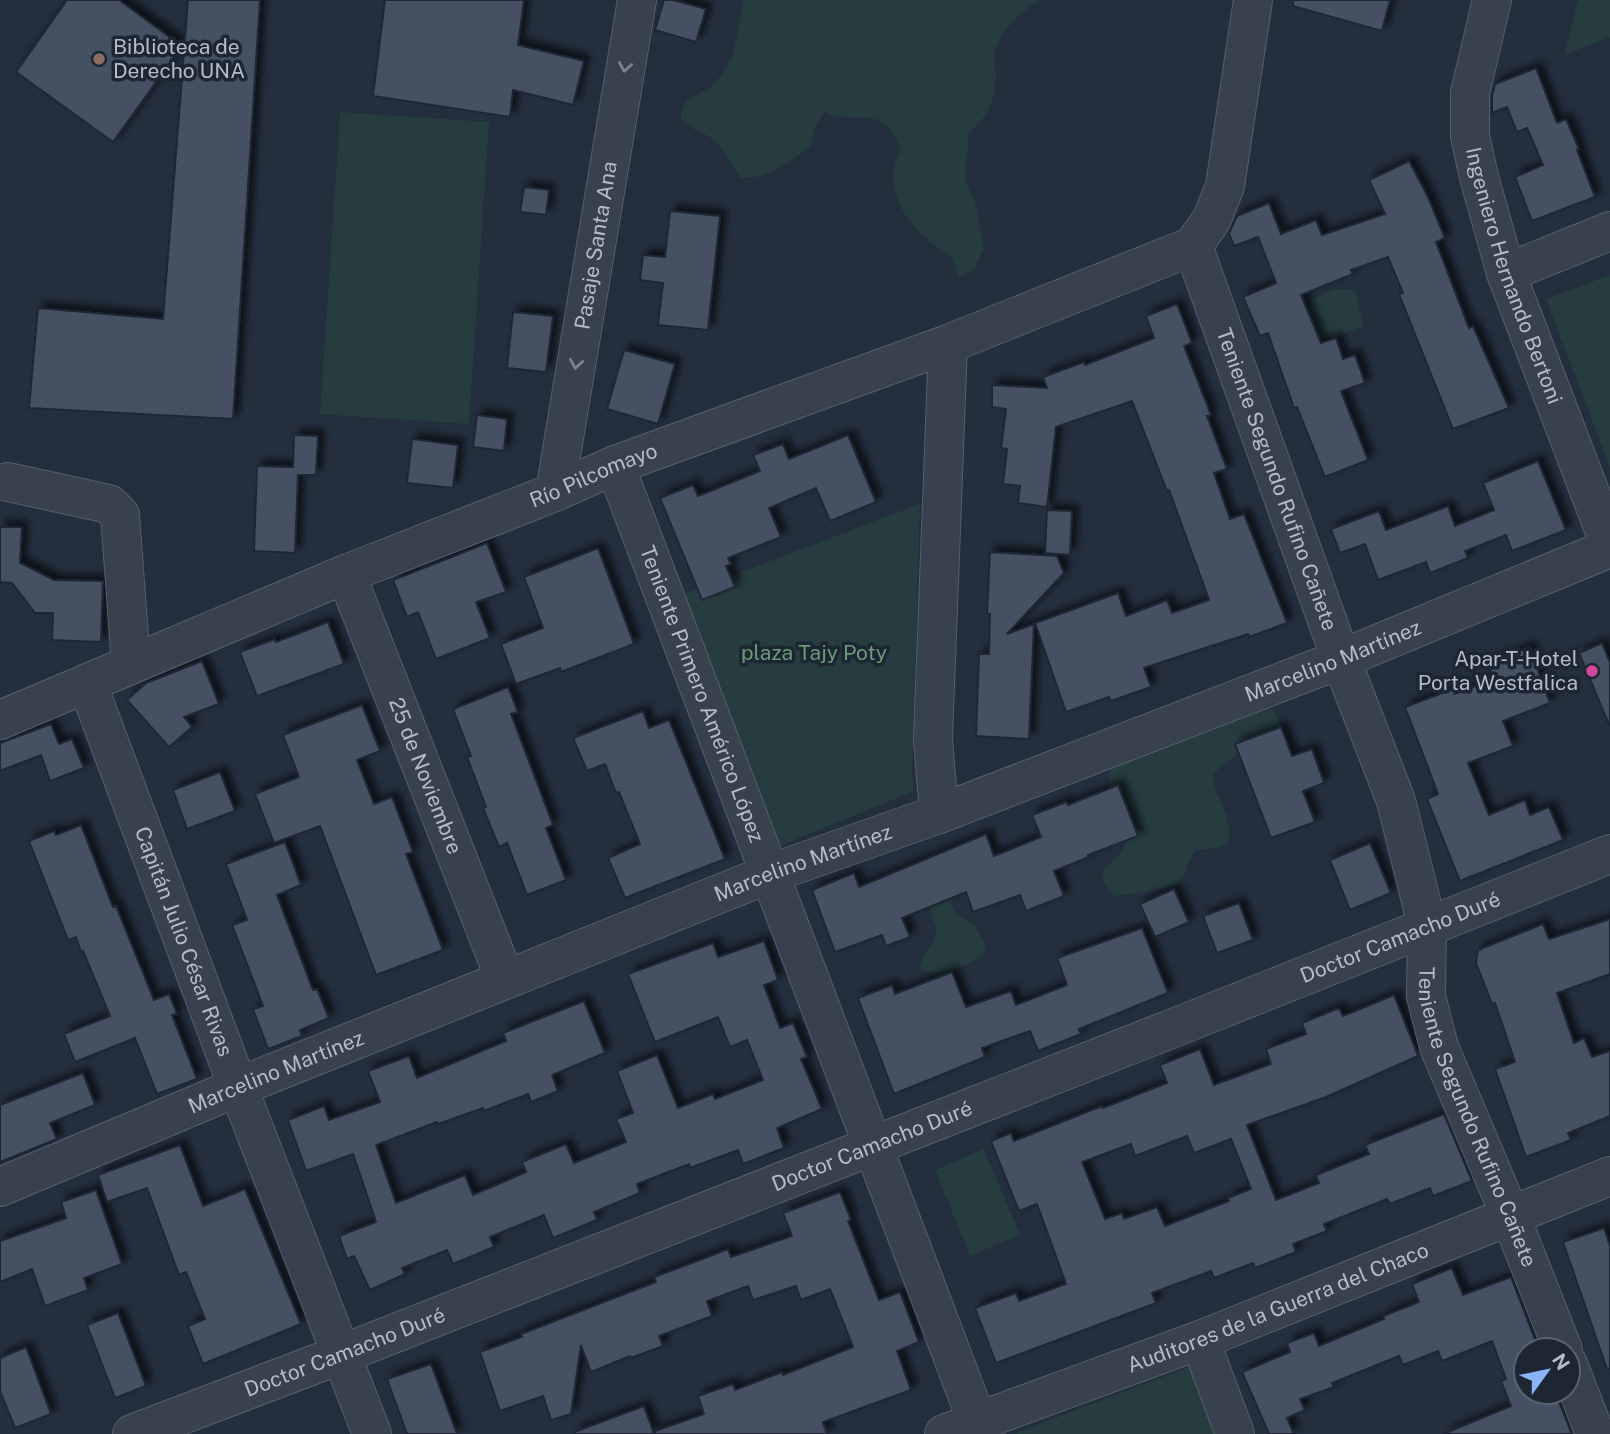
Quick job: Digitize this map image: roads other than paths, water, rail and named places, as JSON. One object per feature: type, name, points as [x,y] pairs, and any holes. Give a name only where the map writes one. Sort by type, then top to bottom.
[{"type":"street","name":"Pasaje Santa Ana","points":[[555,492],[637,0]]},
{"type":"street","points":[[1194,246],[1212,219],[1224,186],[1253,0]]},
{"type":"street","name":"Ingeniero Hernando Bertoni","points":[[1492,0],[1470,93],[1470,136],[1506,272],[1610,546]]},
{"type":"street","points":[[1506,272],[1610,231]]},
{"type":"street","name":"Río Pilcomayo","points":[[0,720],[346,574],[555,492],[614,465],[948,344],[1194,246]]},
{"type":"street","name":"Teniente Segundo Rufino Cañete","points":[[1194,246],[1341,659],[1396,802],[1427,925],[1426,996],[1439,1047],[1558,1336]]},
{"type":"street","points":[[939,814],[933,739],[948,344]]},
{"type":"street","name":"Teniente Primero Américo López","points":[[614,465],[874,1144],[968,1430]]},
{"type":"street","points":[[8,482],[109,504],[120,514],[131,664]]},
{"type":"street","name":"Marcelino Martínez","points":[[0,1187],[505,979],[769,874],[939,814],[1341,659],[1610,546]]},
{"type":"street","name":"25 de Noviembre","points":[[346,574],[505,979]]},
{"type":"street","name":"Capitán Julio César Rivas","points":[[87,683],[238,1087],[372,1434]]},
{"type":"street","name":"Doctor Camacho Duré","points":[[132,1434],[1176,1027],[1610,854]]},
{"type":"street","name":"Auditores de la Guerra del Chaco","points":[[968,1430],[1610,1176]]},
{"type":"street","points":[[1200,1340],[1235,1434]]},
{"type":"street","points":[[1582,1400],[1595,1434]]},
{"type":"place","name":"Biblioteca de Derecho UNA","points":[[99,59]]},
{"type":"place","name":"Apar-T-Hotel Porta Westfalica","points":[[1592,671]]},
{"type":"park label","name":"plaza Tajy Poty","points":[[814,653]]}]
